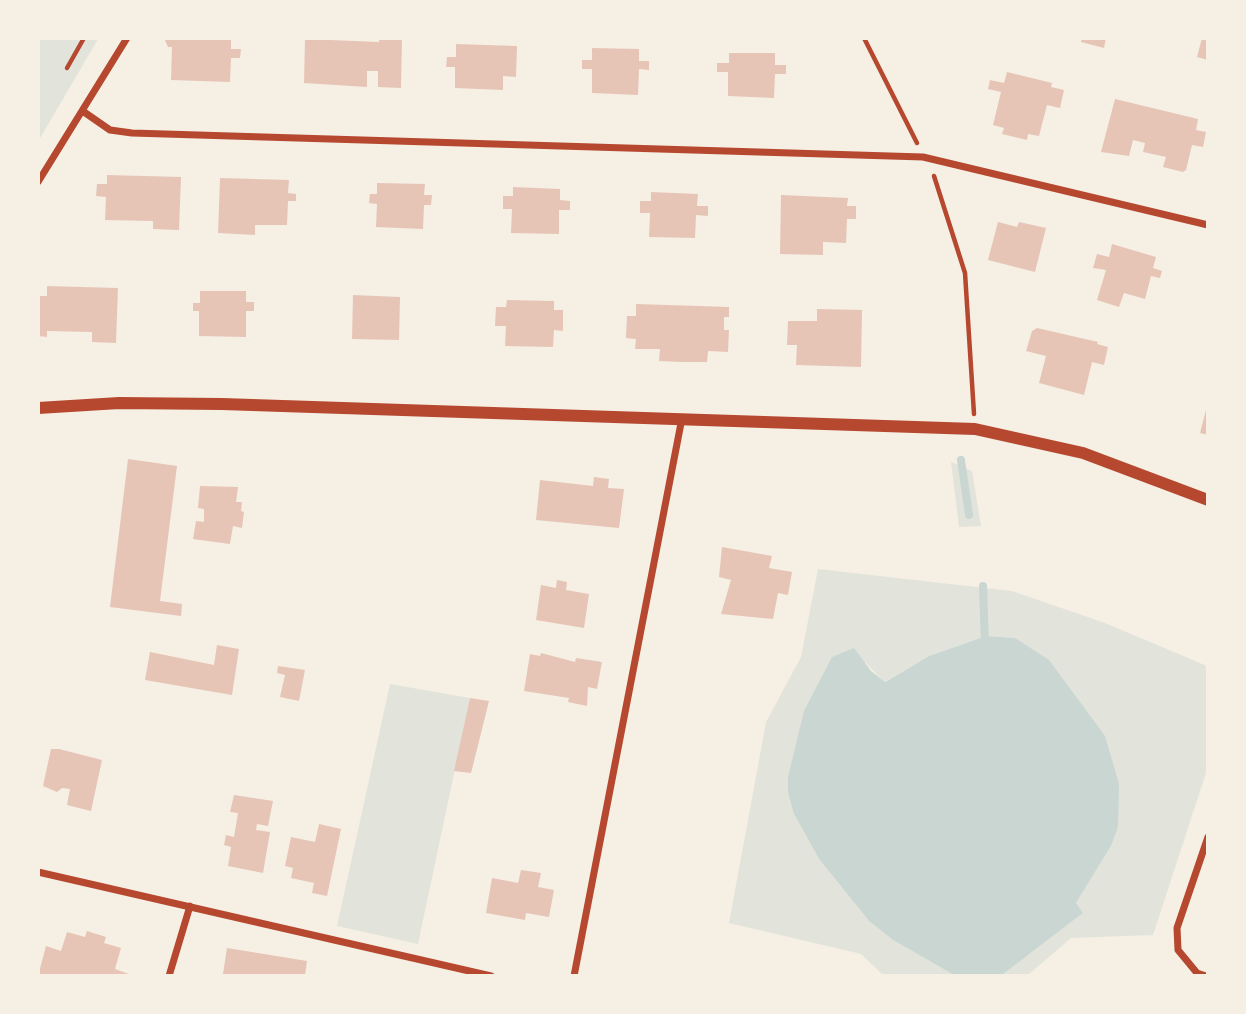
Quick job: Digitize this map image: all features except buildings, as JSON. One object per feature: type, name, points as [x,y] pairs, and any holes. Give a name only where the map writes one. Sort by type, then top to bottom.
[{"type":"street","points":[[38,182],[84,112],[127,38]]},
{"type":"street","points":[[84,112],[110,130],[132,133],[923,157],[1208,225]]},
{"type":"street","points":[[38,408],[119,403],[222,404],[975,429],[1083,453],[1208,500]]},
{"type":"street","points":[[574,975],[682,418]]},
{"type":"street","points":[[1206,975],[1197,973],[1178,950],[1177,928],[1208,837]]},
{"type":"street","points":[[38,872],[491,975]]},
{"type":"street","points":[[169,975],[190,906]]},
{"type":"path","points":[[67,68],[84,38]]},
{"type":"path","points":[[864,38],[936,181],[965,273],[975,429]]},
{"type":"shaded area","points":[[39,39],[98,39],[39,140]]},
{"type":"shaded area","points":[[951,462],[972,471],[981,526],[959,527]]},
{"type":"shaded area","points":[[818,569],[1012,591],[1105,623],[1207,666],[1207,770],[1153,935],[1071,938],[1028,975],[1002,975],[1083,913],[1076,903],[1111,846],[1119,784],[1015,638],[986,636],[929,656],[884,682],[865,662],[794,814],[819,859],[869,921],[893,940],[954,975],[883,975],[861,954],[729,923],[766,722],[801,657]]},
{"type":"shaded area","points":[[986,636],[1015,638],[1049,660],[1105,736],[1119,784],[1118,827],[1111,846],[1076,903],[1083,913],[1002,975],[954,975],[893,940],[869,921],[819,859],[794,814],[788,792],[788,777],[804,711],[832,657],[854,648],[871,671],[885,682],[929,656]]},
{"type":"shaded area","points":[[390,684],[470,698],[418,944],[337,926]]},
{"type":"waterway","points":[[961,460],[969,515]]},
{"type":"waterway","points":[[983,586],[985,646]]}]
